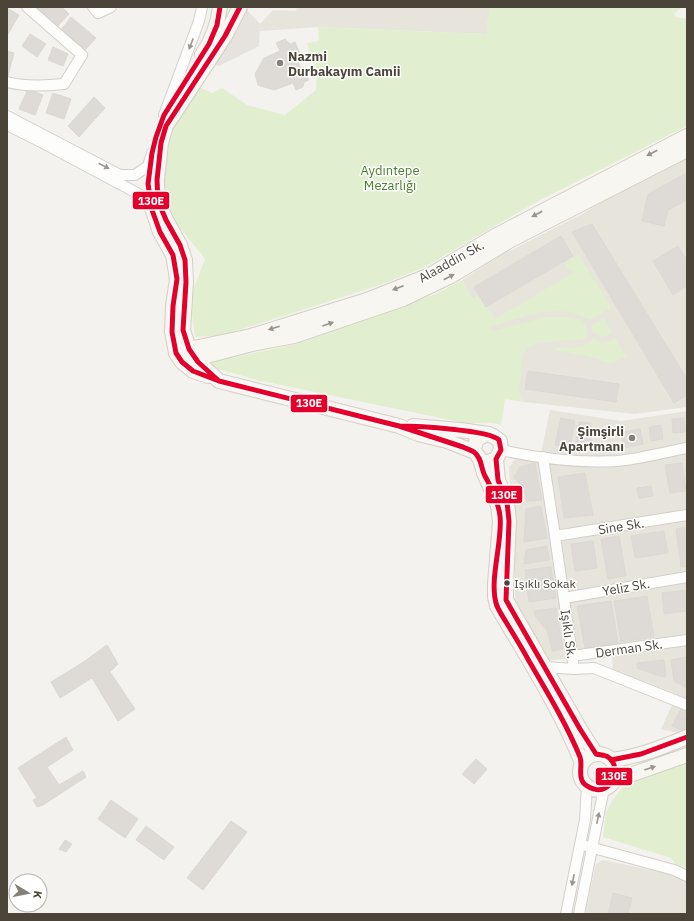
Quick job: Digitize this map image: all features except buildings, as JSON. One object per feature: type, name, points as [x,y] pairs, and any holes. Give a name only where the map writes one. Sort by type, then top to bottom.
[{"type":"street","points":[[7,82],[14,84],[45,86],[64,84],[82,55],[27,7]]},
{"type":"street","points":[[96,10],[111,7]]},
{"type":"street","points":[[7,116],[120,175],[135,175],[148,166],[156,137],[199,21],[202,7]]},
{"type":"street","points":[[164,115],[209,44],[217,25],[220,7]]},
{"type":"street","points":[[240,7],[225,36],[166,126],[161,143],[157,180],[158,201],[166,220],[180,245],[185,260],[186,282],[183,330],[185,354],[182,362],[193,371],[219,381],[399,426],[418,434],[447,441],[488,462],[499,454],[516,453],[575,461],[618,460],[687,448]]},
{"type":"street","points":[[7,125],[46,144],[150,200]]},
{"type":"street","name":"Alaaddin Sk.","points":[[198,362],[203,357],[252,344],[294,336],[403,299],[451,276],[687,136]]},
{"type":"street","name":"Alaaddin Sk.","points":[[185,354],[251,336],[367,300],[430,275],[495,236],[687,150]]},
{"type":"street","points":[[152,153],[148,184],[150,200],[160,232],[173,255],[177,279],[173,306],[172,332],[176,353],[185,354],[198,362],[219,381]]},
{"type":"street","points":[[399,426],[422,426],[460,430],[485,435],[489,434],[500,441],[498,480],[507,502],[509,521],[506,600],[571,735],[582,763],[580,773],[581,778],[587,786],[592,789],[598,789],[687,756]]},
{"type":"street","points":[[485,435],[477,439],[474,448],[498,505],[500,522],[495,584],[497,606],[596,754]]},
{"type":"street","name":"Işıklı Sk.","points":[[543,457],[556,536],[574,669],[594,668],[687,705]]},
{"type":"street","name":"Sine Sk.","points":[[556,536],[687,515]]},
{"type":"street","name":"Yeliz Sk.","points":[[564,598],[687,577]]},
{"type":"street","name":"Derman Sk.","points":[[572,656],[687,640]]},
{"type":"street","points":[[539,667],[574,669]]},
{"type":"street","points":[[611,760],[628,758],[687,737]]},
{"type":"street","points":[[578,914],[592,848],[609,784],[615,770],[611,760],[607,756],[596,754],[590,755],[582,763]]},
{"type":"street","points":[[566,914],[585,820],[587,786]]},
{"type":"street","points":[[580,846],[674,870],[687,876]]},
{"type":"shaded area","points":[[297,7],[490,7],[486,34],[318,27],[260,31],[260,24],[273,10],[296,11]]},
{"type":"shaded area","points":[[246,9],[260,24],[259,46],[219,66],[213,64]]},
{"type":"shaded area","points":[[687,155],[687,407],[635,414],[524,402],[462,280],[498,257],[588,211],[605,199]]},
{"type":"shaded area","points":[[550,410],[621,421],[687,411],[687,730],[678,733],[661,729],[677,694],[613,670],[612,653],[545,661],[515,604],[515,565],[509,467],[521,451],[541,453]]},
{"type":"shaded area","points":[[603,860],[670,874],[687,881],[687,914],[585,914],[596,864]]},
{"type":"green space","name":"Aydıntepe Mezarlığı","points":[[490,7],[682,7],[674,14],[676,17],[687,19],[687,126],[538,201],[425,267],[380,285],[223,335],[195,337],[190,298],[205,259],[168,213],[164,195],[165,174],[171,131],[199,87],[212,93],[222,88],[247,105],[285,115],[316,90],[317,70],[307,43],[319,41],[318,27],[486,34]]},
{"type":"green space","points":[[579,255],[612,308],[589,320],[577,314],[553,311],[527,316],[490,327],[493,331],[544,317],[568,317],[581,320],[585,324],[588,335],[584,339],[538,343],[529,346],[522,356],[519,391],[524,402],[505,399],[501,425],[493,423],[468,423],[450,420],[257,380],[215,368],[211,362],[292,345],[436,294],[462,280],[472,299],[478,295],[486,308],[488,307],[495,319],[573,273],[569,270],[565,263]]},
{"type":"green space","points":[[604,318],[612,332],[603,337],[593,332],[592,325]]},
{"type":"green space","points":[[615,338],[627,357],[610,363],[587,356],[555,350],[555,348],[581,346],[593,339],[603,343]]},
{"type":"green space","points":[[687,761],[687,868],[675,864],[671,858],[603,837],[606,813],[612,801],[624,785],[644,773]]},
{"type":"transit line","name":"130E","points":[[219,381],[193,371],[182,362],[176,353],[172,332],[173,306],[177,279],[173,255],[160,232],[152,210],[148,184],[152,153],[164,115],[209,44],[217,25],[220,7]]},
{"type":"transit line","name":"130E","points":[[219,381],[198,362],[189,349],[183,330],[186,282],[185,260],[180,245],[166,220],[158,201],[157,180],[161,143],[166,126],[225,36],[240,7]]},
{"type":"transit line","name":"130E","points":[[219,381],[399,426]]},
{"type":"transit line","name":"130E","points":[[399,426],[468,431],[493,437],[499,440],[501,450],[496,459],[498,480],[507,502],[509,521],[506,600],[596,754],[607,756],[612,761],[615,767],[615,773],[610,784],[605,788],[600,790],[594,789],[584,783],[581,779],[580,757],[569,732],[497,606],[494,585],[500,538],[500,516],[496,500],[484,473],[479,457],[474,452],[463,447],[399,426]]},
{"type":"transit line","name":"130E","points":[[611,760],[641,754],[687,737]]},
{"type":"place","name":"Nazmi Durbakayım Camii","points":[[280,63]]},
{"type":"place","name":"Şimşirli Apartmanı","points":[[632,438]]},
{"type":"place","name":"Işıklı Sokak","points":[[507,583]]}]
